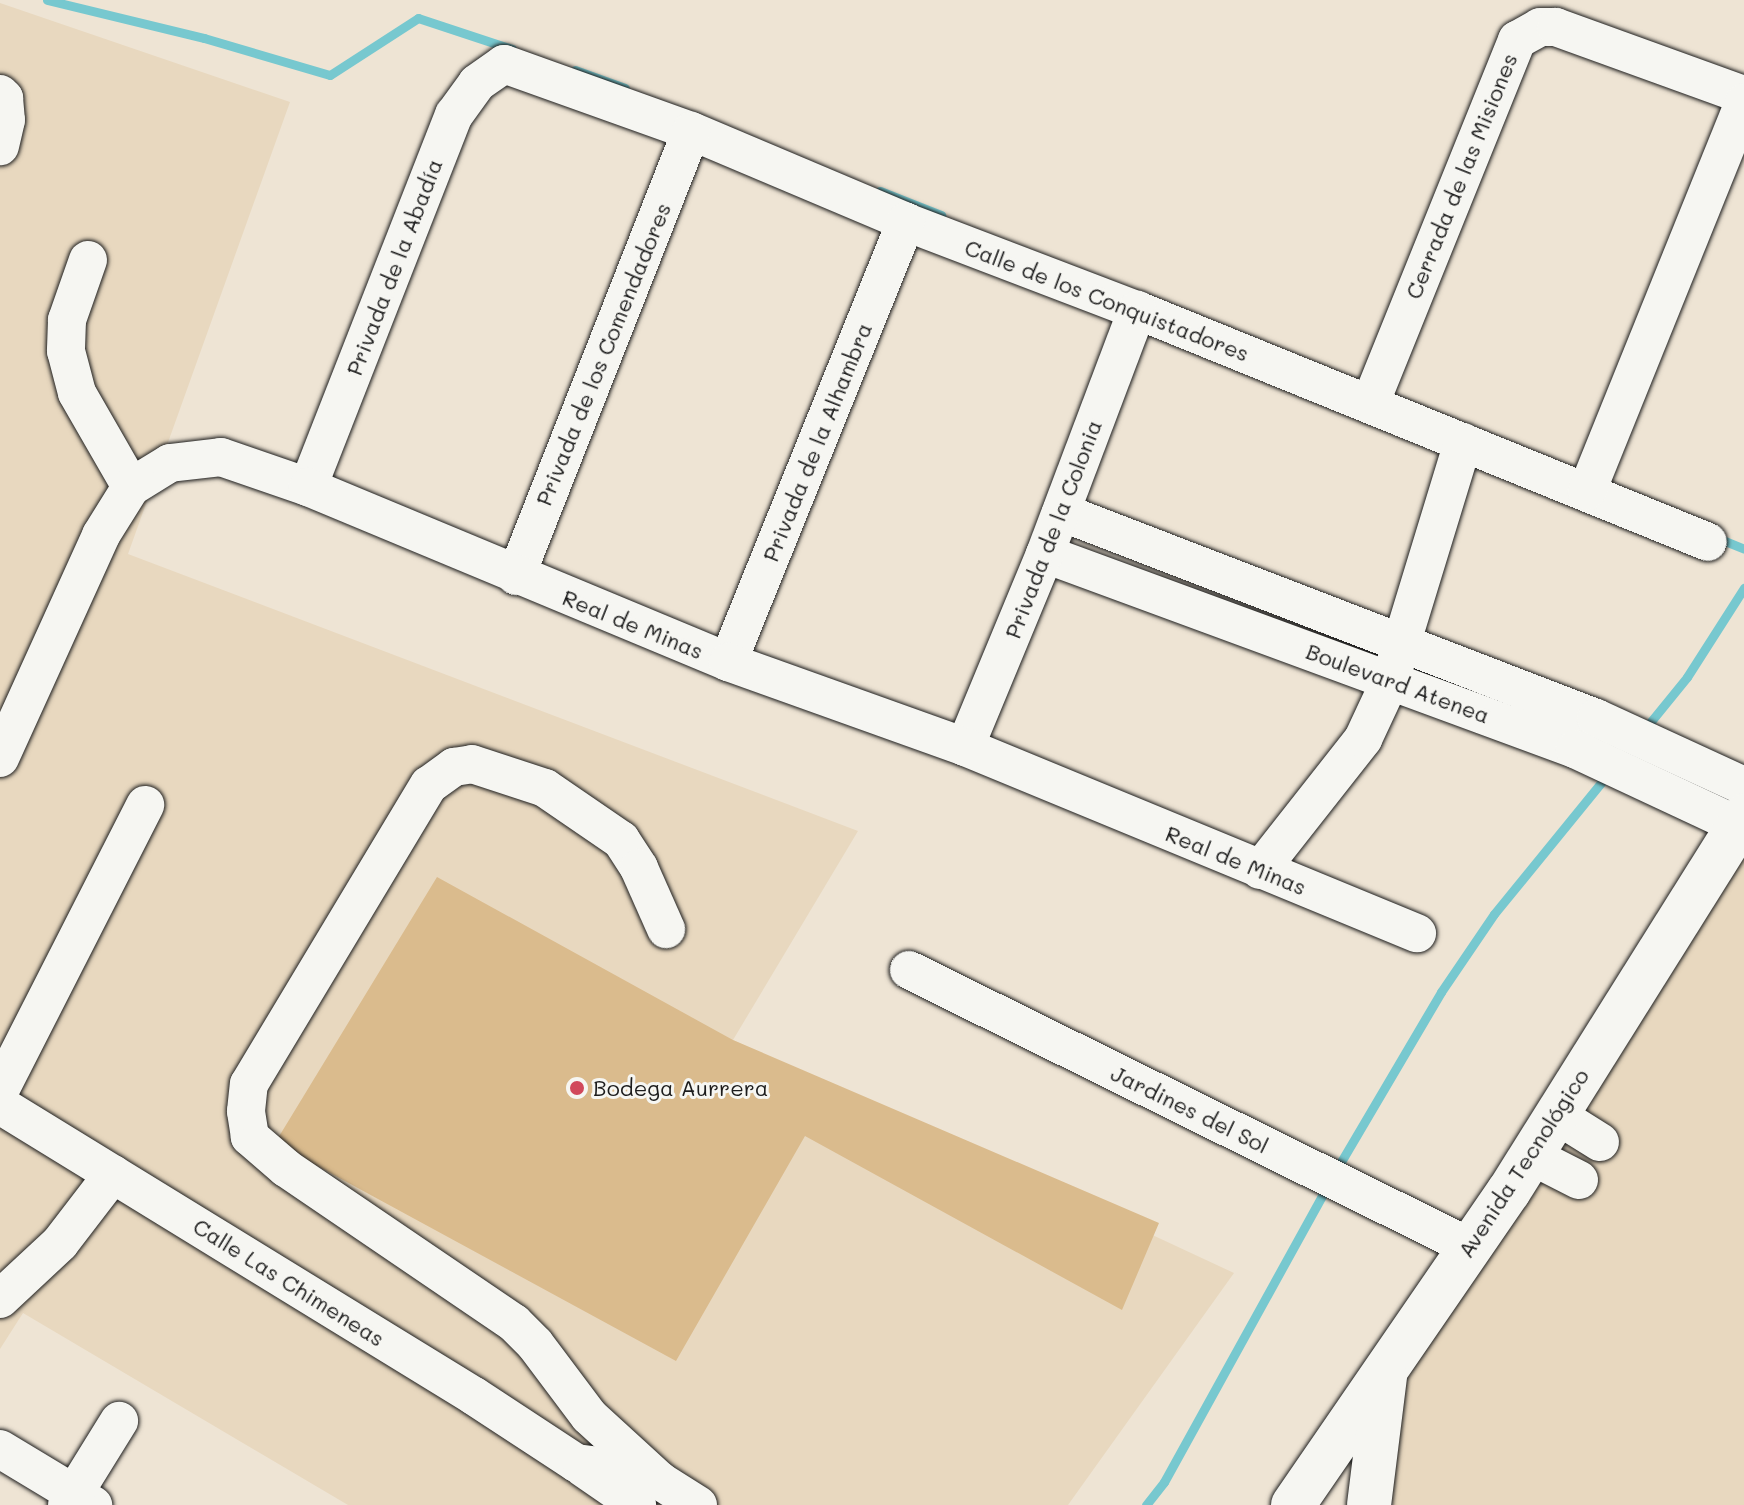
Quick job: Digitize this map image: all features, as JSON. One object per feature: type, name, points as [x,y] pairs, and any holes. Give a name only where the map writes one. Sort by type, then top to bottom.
[{"type":"main road","name":"Avenida Tecnológico","points":[[1293,1505],[1530,1155],[1743,814]]},
{"type":"main road","points":[[1369,1505],[1387,1368]]},
{"type":"street","name":"Cerrada de las Misiones","points":[[1370,404],[1517,40],[1540,27],[1556,27],[1744,95]]},
{"type":"street","name":"Calle de los Conquistadores","points":[[504,64],[691,131],[906,222],[1137,310],[1708,542]]},
{"type":"street","name":"Privada de la Abadía","points":[[308,487],[454,115],[477,83],[504,64]]},
{"type":"street","points":[[0,94],[6,120],[0,146]]},
{"type":"street","points":[[1587,491],[1744,103]]},
{"type":"street","name":"Privada de los Comendadores","points":[[516,576],[691,131]]},
{"type":"street","name":"Privada de la Alhambra","points":[[728,662],[906,222]]},
{"type":"street","points":[[88,260],[67,320],[66,351],[77,393],[131,487]]},
{"type":"street","name":"Privada de la Colonia","points":[[965,747],[1045,554],[1137,310]]},
{"type":"street","points":[[1260,870],[1350,759],[1390,681],[1463,442]]},
{"type":"street","name":"Real de Minas","points":[[0,758],[101,535],[131,487],[170,463],[221,457],[308,487],[728,662],[965,747],[1417,933]]},
{"type":"street","name":"Boulevard Atenea","points":[[1061,512],[1401,643],[1586,733],[1631,773],[1743,814]]},
{"type":"street","name":"Boulevard Atenea","points":[[1045,554],[1390,681],[1586,733],[1653,742],[1743,814]]},
{"type":"street","points":[[648,1493],[535,1344],[514,1323],[286,1168],[250,1137],[246,1111],[249,1084],[429,785],[454,767],[472,764],[545,788],[621,840],[639,868],[666,929]]},
{"type":"street","points":[[0,1090],[145,805]]},
{"type":"street","name":"Jardines del Sol","points":[[909,970],[1470,1247]]},
{"type":"street","name":"Calle Las Chimeneas","points":[[0,1105],[576,1463],[630,1470],[648,1493],[698,1505]]},
{"type":"street","points":[[1555,1114],[1600,1142]]},
{"type":"street","points":[[1530,1155],[1579,1180]]},
{"type":"street","points":[[0,1299],[60,1243],[113,1174]]},
{"type":"street","points":[[0,1449],[78,1501],[119,1421]]},
{"type":"shaded area","points":[[0,3],[290,102],[128,554],[858,831],[733,1040],[1234,1273],[1068,1505],[348,1505],[23,1313],[0,1349]]},
{"type":"shaded area","points":[[1744,857],[1744,1505],[1393,1505],[1381,1401]]},
{"type":"building","name":"Bodega Aurrera","points":[[437,877],[733,1040],[1159,1223],[1122,1310],[805,1136],[676,1361],[275,1143]]},
{"type":"waterway","points":[[47,0],[204,38],[330,75],[418,18],[512,49]]},
{"type":"waterway","points":[[575,70],[625,88]]},
{"type":"waterway","points":[[880,191],[941,215]]},
{"type":"waterway","points":[[1715,537],[1744,549]]},
{"type":"waterway","points":[[1644,730],[1687,677],[1744,588]]},
{"type":"waterway","points":[[1335,1172],[1441,992],[1494,914],[1609,773]]},
{"type":"waterway","points":[[1146,1505],[1164,1482],[1328,1185]]},
{"type":"place","name":"Bodega Aurrera","points":[[577,1088]]}]
